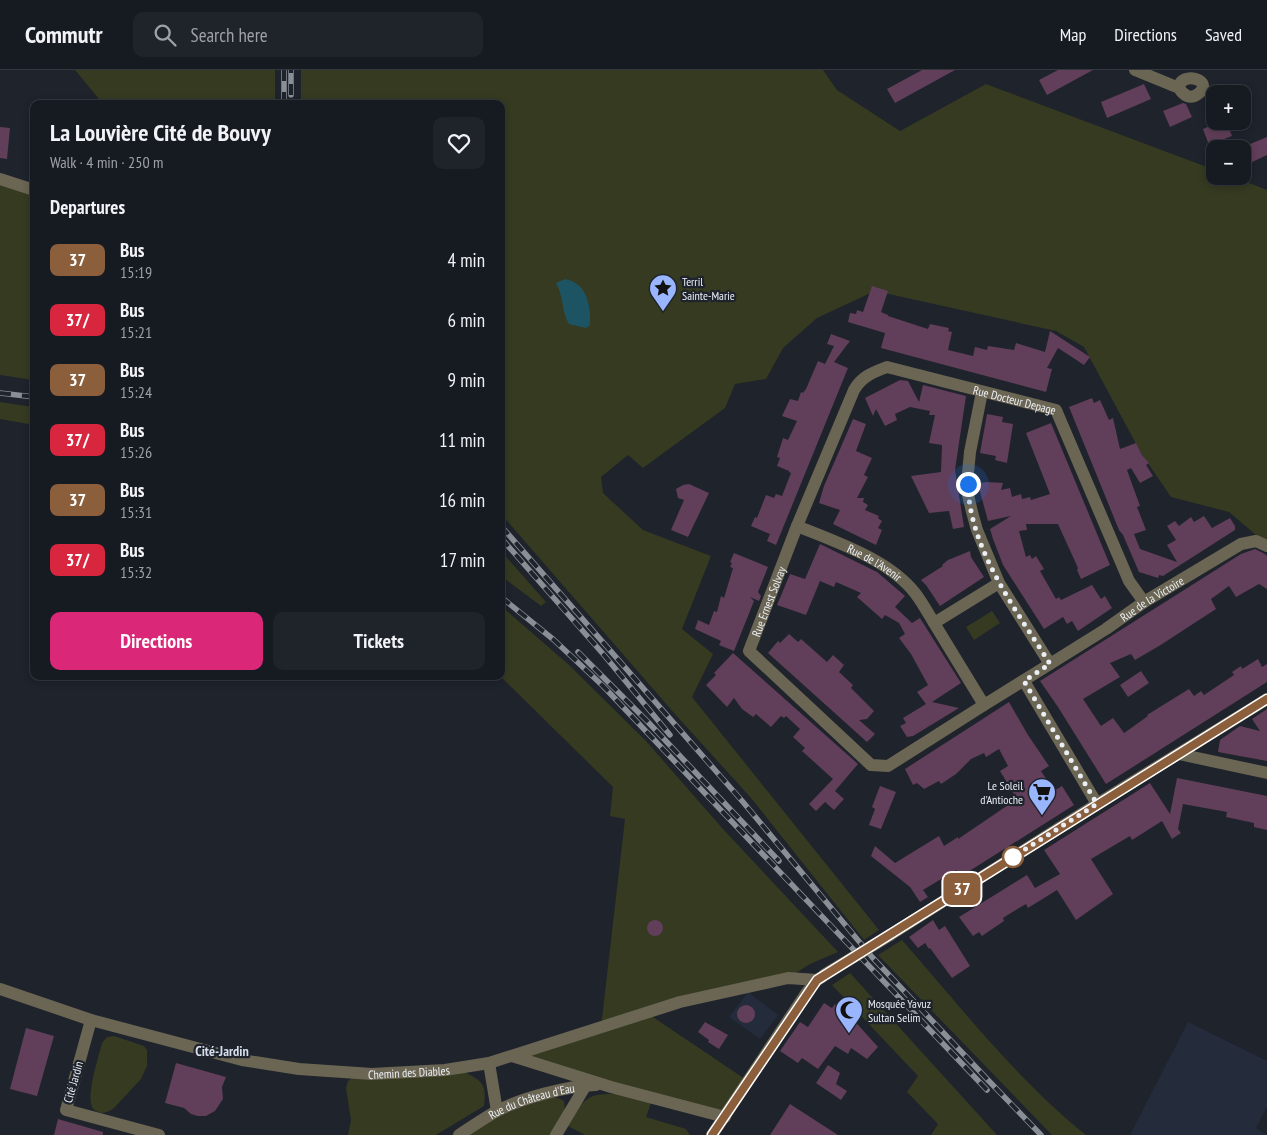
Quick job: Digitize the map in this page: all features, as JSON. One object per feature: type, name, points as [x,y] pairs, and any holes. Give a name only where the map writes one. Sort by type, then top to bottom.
[{"type":"street","points":[[1142,72],[1179,88]]},
{"type":"street","points":[[0,179],[30,189]]},
{"type":"street","name":"Rue Docteur Depage","points":[[859,382],[869,374],[887,367],[1056,410],[1130,581],[1144,602]]},
{"type":"street","name":"Rue Ernest Solvay","points":[[859,382],[797,526],[749,651],[871,764],[888,766],[984,705]]},
{"type":"street","points":[[982,392],[970,452],[968,495],[977,530],[999,582],[1050,664]]},
{"type":"street","name":"Rue de l'Avenir","points":[[797,526],[862,553],[891,571],[915,593],[984,705]]},
{"type":"street","name":"Rue de la Victoire","points":[[984,705],[1106,629],[1144,602],[1241,544],[1262,544]]},
{"type":"street","points":[[934,623],[999,582]]},
{"type":"street","points":[[1024,681],[1097,804]]},
{"type":"street","points":[[712,1135],[820,978],[1267,698]]},
{"type":"street","points":[[1179,754],[1267,773]]},
{"type":"street","name":"Chemin des Diables","points":[[0,989],[91,1020],[242,1060],[299,1069],[349,1073],[408,1073],[445,1070],[489,1063],[680,1002],[788,978],[820,978]]},
{"type":"street","name":"Cité Jardin","points":[[91,1020],[66,1110],[159,1135]]},
{"type":"street","points":[[512,1056],[611,1086],[725,1117]]},
{"type":"street","points":[[489,1063],[497,1112]]},
{"type":"street","points":[[556,1135],[586,1085]]},
{"type":"street","name":"Rue du Château d'Eau","points":[[459,1135],[497,1112],[540,1095],[586,1085],[611,1086]]},
{"type":"shaded area","points":[[748,992],[778,1015],[760,1039],[729,1017]]},
{"type":"shaded area","points":[[1188,1022],[1267,1061],[1267,1106],[1256,1128],[1267,1135],[1130,1135]]},
{"type":"green space","points":[[75,70],[275,70],[275,100],[100,100]]},
{"type":"green space","name":"Terril Sainte-Marie","points":[[301,70],[823,70],[837,90],[900,131],[986,84],[1206,167],[1206,185],[1251,184],[1267,190],[1267,546],[1256,540],[1256,535],[1229,512],[1171,497],[1141,453],[1084,347],[1056,331],[875,291],[817,318],[783,348],[766,379],[735,384],[725,408],[643,468],[628,455],[601,477],[603,493],[643,530],[711,556],[682,629],[713,654],[692,697],[879,930],[864,940],[751,798],[674,713],[505,519],[505,100],[301,100]]},
{"type":"green space","points":[[0,182],[30,191],[30,379],[0,375]]},
{"type":"green space","points":[[0,402],[30,406],[30,424],[0,419]]},
{"type":"green space","points":[[505,556],[546,602],[541,606],[505,579]]},
{"type":"green space","points":[[505,609],[568,664],[646,741],[723,829],[838,952],[810,964],[788,978],[647,1013],[748,1081],[725,1117],[653,1098],[646,1117],[686,1129],[690,1135],[585,1135],[566,1125],[585,1101],[596,1095],[627,1094],[512,1056],[601,1027],[625,819],[610,816],[613,787],[504,680]]},
{"type":"green space","points":[[992,611],[1000,623],[974,640],[966,627]]},
{"type":"green space","points":[[902,940],[1012,1066],[1060,1113],[1086,1135],[1052,1135],[878,955]]},
{"type":"green space","points":[[850,973],[997,1135],[931,1135],[938,1124],[907,1092],[918,1076],[832,985]]},
{"type":"green space","points":[[114,1036],[144,1046],[147,1050],[147,1066],[141,1079],[114,1108],[100,1113],[92,1107],[91,1090],[102,1043],[107,1037]]},
{"type":"green space","points":[[457,1068],[476,1078],[483,1085],[484,1106],[436,1135],[348,1135],[351,1120],[346,1088],[348,1081],[358,1073]]},
{"type":"green space","points":[[550,1096],[564,1101],[565,1110],[556,1135],[459,1135],[497,1111]]},
{"type":"water","points":[[565,279],[578,285],[586,296],[590,310],[590,325],[586,328],[569,324],[566,319],[559,288],[556,283]]},
{"type":"building","points":[[922,70],[955,70],[895,103],[887,89]]},
{"type":"building","points":[[1058,70],[1093,70],[1047,95],[1039,80]]},
{"type":"building","points":[[1144,84],[1151,99],[1107,118],[1101,102]]},
{"type":"building","points":[[1183,103],[1186,104],[1192,117],[1170,127],[1163,111]]},
{"type":"building","points":[[0,127],[10,128],[7,159],[0,158]]},
{"type":"building","points":[[1203,129],[1230,130],[1232,136],[1222,140],[1207,140]]},
{"type":"building","points":[[1267,137],[1267,155],[1251,163],[1251,144]]},
{"type":"building","points":[[872,286],[888,291],[881,312],[888,316],[928,329],[930,324],[949,328],[948,331],[952,332],[948,350],[973,356],[975,347],[987,350],[988,346],[1014,350],[1016,343],[1045,352],[1050,331],[1090,357],[1084,365],[1058,348],[1047,368],[1052,369],[1046,392],[881,348],[885,333],[848,322],[850,313],[856,314],[857,310],[863,312]]},
{"type":"building","points":[[831,334],[850,341],[834,362],[848,368],[776,545],[767,541],[770,534],[751,526],[755,517],[757,518],[766,495],[774,498],[776,494],[782,496],[791,473],[777,466],[780,458],[777,457],[783,438],[788,440],[797,421],[782,416],[790,399],[798,401],[801,392],[803,393],[806,389],[818,361],[825,364],[834,346],[827,344]]},
{"type":"building","points":[[900,380],[908,381],[919,402],[923,385],[966,396],[955,470],[964,527],[953,529],[949,511],[929,513],[911,476],[941,472],[942,445],[929,443],[935,415],[929,415],[930,411],[910,407],[895,414],[897,420],[885,426],[876,409],[873,416],[865,398]]},
{"type":"building","points":[[1092,398],[1094,403],[1100,400],[1109,420],[1113,418],[1120,449],[1136,443],[1142,455],[1149,463],[1146,465],[1153,476],[1140,483],[1131,468],[1127,470],[1140,506],[1137,507],[1146,530],[1134,534],[1140,549],[1177,562],[1167,545],[1176,540],[1167,526],[1175,521],[1179,526],[1191,517],[1194,522],[1204,516],[1212,528],[1230,518],[1235,526],[1235,530],[1163,576],[1159,575],[1158,578],[1139,572],[1119,530],[1069,407]]},
{"type":"building","points":[[987,414],[1003,417],[1002,422],[1013,424],[1007,463],[995,460],[996,456],[980,453]]},
{"type":"building","points":[[853,419],[866,424],[856,451],[872,458],[864,475],[868,477],[857,498],[864,498],[863,502],[868,505],[865,510],[879,516],[878,518],[882,521],[878,528],[882,530],[876,545],[833,524],[840,510],[819,503],[824,486]]},
{"type":"building","points":[[1051,423],[1110,565],[1081,579],[1058,524],[1026,524],[1027,530],[1019,531],[1026,557],[1030,555],[1032,559],[1036,556],[1044,569],[1040,571],[1056,599],[1059,597],[1061,600],[1092,585],[1101,599],[1105,596],[1112,608],[1078,631],[1072,621],[1067,624],[1063,617],[1044,629],[1003,565],[990,529],[1011,516],[988,521],[979,488],[980,483],[1003,483],[1001,490],[1010,488],[1012,497],[1021,494],[1022,499],[1030,497],[1031,500],[1050,494],[1026,433]]},
{"type":"building","points":[[689,484],[709,493],[688,537],[671,530],[684,500],[678,498],[676,489]]},
{"type":"building","points":[[820,544],[877,572],[905,596],[895,607],[912,623],[920,618],[961,683],[932,702],[959,708],[913,736],[907,737],[900,726],[906,723],[903,718],[926,704],[917,692],[928,685],[911,654],[899,638],[905,634],[899,623],[885,615],[882,619],[857,597],[861,593],[836,582],[834,587],[820,581],[806,615],[777,605],[790,574],[805,579]]},
{"type":"building","points":[[1255,549],[1267,556],[1267,589],[1259,584],[1236,597],[1229,586],[1211,599],[1216,609],[1159,646],[1135,660],[1131,654],[1110,663],[1120,677],[1083,699],[1101,726],[1113,718],[1124,733],[1147,715],[1189,689],[1194,696],[1201,691],[1204,695],[1234,675],[1232,672],[1241,666],[1242,669],[1258,659],[1262,667],[1267,664],[1267,682],[1106,784],[1040,681],[1241,554]]},
{"type":"building","points":[[970,551],[971,557],[984,577],[940,606],[921,580],[943,566],[948,560]]},
{"type":"building","points":[[734,553],[768,567],[758,592],[761,596],[759,601],[750,597],[754,601],[734,651],[719,645],[721,641],[695,629],[698,620],[709,625],[714,611],[717,612],[721,596],[724,598],[733,568],[730,567],[732,563],[730,562]]},
{"type":"building","points":[[789,634],[798,642],[801,639],[827,662],[833,655],[844,665],[839,672],[853,685],[851,688],[874,711],[867,719],[859,720],[875,734],[867,742],[768,653],[778,641],[780,643]]},
{"type":"building","points":[[733,653],[858,764],[835,791],[844,799],[834,810],[825,802],[816,811],[809,804],[833,779],[802,751],[805,748],[793,737],[800,729],[786,716],[784,718],[781,716],[771,727],[756,714],[753,717],[742,709],[734,698],[727,707],[706,685],[716,675],[714,673]]},
{"type":"building","points":[[1141,671],[1149,683],[1128,697],[1120,685]]},
{"type":"building","points":[[1009,702],[1049,766],[1041,771],[1054,791],[1062,786],[1074,805],[960,877],[956,870],[923,890],[928,897],[920,902],[910,887],[871,856],[875,846],[895,863],[939,836],[944,846],[958,837],[958,839],[1017,799],[1000,771],[1008,766],[999,749],[986,757],[984,753],[971,759],[956,774],[941,784],[939,781],[924,789],[917,783],[913,785],[905,769]]},
{"type":"building","points":[[1267,709],[1267,761],[1218,752],[1220,740],[1240,726],[1260,731],[1252,719]]},
{"type":"building","points":[[1177,778],[1267,796],[1267,830],[1254,827],[1254,823],[1226,817],[1227,812],[1183,804],[1178,829],[1181,833],[1172,839],[1162,821],[1132,840],[1130,836],[1091,859],[1113,894],[1076,920],[1057,890],[1028,908],[1026,904],[1014,911],[1003,918],[1004,921],[982,936],[979,932],[973,936],[959,917],[1027,875],[1035,888],[1060,874],[1044,850],[1150,783],[1170,814]]},
{"type":"building","points":[[880,786],[896,792],[881,829],[869,825],[875,809],[872,807]]},
{"type":"building","points":[[655,920],[663,928],[655,936],[647,928]]},
{"type":"building","points":[[933,920],[939,930],[945,926],[970,966],[952,978],[925,943],[918,948],[909,937]]},
{"type":"building","points":[[824,1003],[832,1008],[835,1004],[851,1017],[878,1047],[867,1059],[851,1048],[848,1054],[835,1046],[818,1069],[802,1058],[798,1063],[780,1051],[800,1022],[808,1027]]},
{"type":"building","points":[[746,1005],[752,1008],[755,1014],[752,1020],[746,1023],[740,1020],[737,1014],[740,1008]]},
{"type":"building","points":[[705,1022],[728,1035],[719,1049],[698,1032]]},
{"type":"building","points":[[26,1028],[54,1036],[37,1096],[10,1089]]},
{"type":"building","points":[[176,1063],[226,1077],[222,1087],[223,1099],[215,1111],[206,1116],[198,1116],[191,1114],[184,1108],[165,1103]]},
{"type":"building","points":[[828,1065],[840,1073],[836,1084],[847,1091],[841,1100],[816,1083]]},
{"type":"building","points":[[790,1104],[838,1135],[770,1135]]},
{"type":"building","points":[[58,1119],[103,1132],[103,1135],[54,1135]]},
{"type":"railway","points":[[284,70],[284,100]]},
{"type":"railway","points":[[291,70],[291,95]]},
{"type":"railway","points":[[0,393],[30,397]]},
{"type":"railway","points":[[505,531],[743,802],[872,957],[1041,1135]]},
{"type":"railway","points":[[505,543],[604,655],[670,735]]},
{"type":"railway","points":[[505,600],[554,640],[603,686],[987,1090]]},
{"type":"railway","points":[[578,652],[648,722],[779,861]]},
{"type":"bus line","name":"37","points":[[712,1135],[807,992],[817,980],[1267,699]]},
{"type":"place","name":"Terril Sainte-Marie","points":[[663,312]]},
{"type":"place","name":"Le Soleil d'Antioche","points":[[1042,816]]},
{"type":"place","name":"Mosquée Yavuz Sultan Selim","points":[[849,1034]]},
{"type":"district","name":"Cité-Jardin","points":[[222,1051]]},
{"type":"route","points":[[968,484],[968,495],[977,530],[991,565],[999,582],[1050,664],[1024,681],[1097,804],[1013,857]]}]
